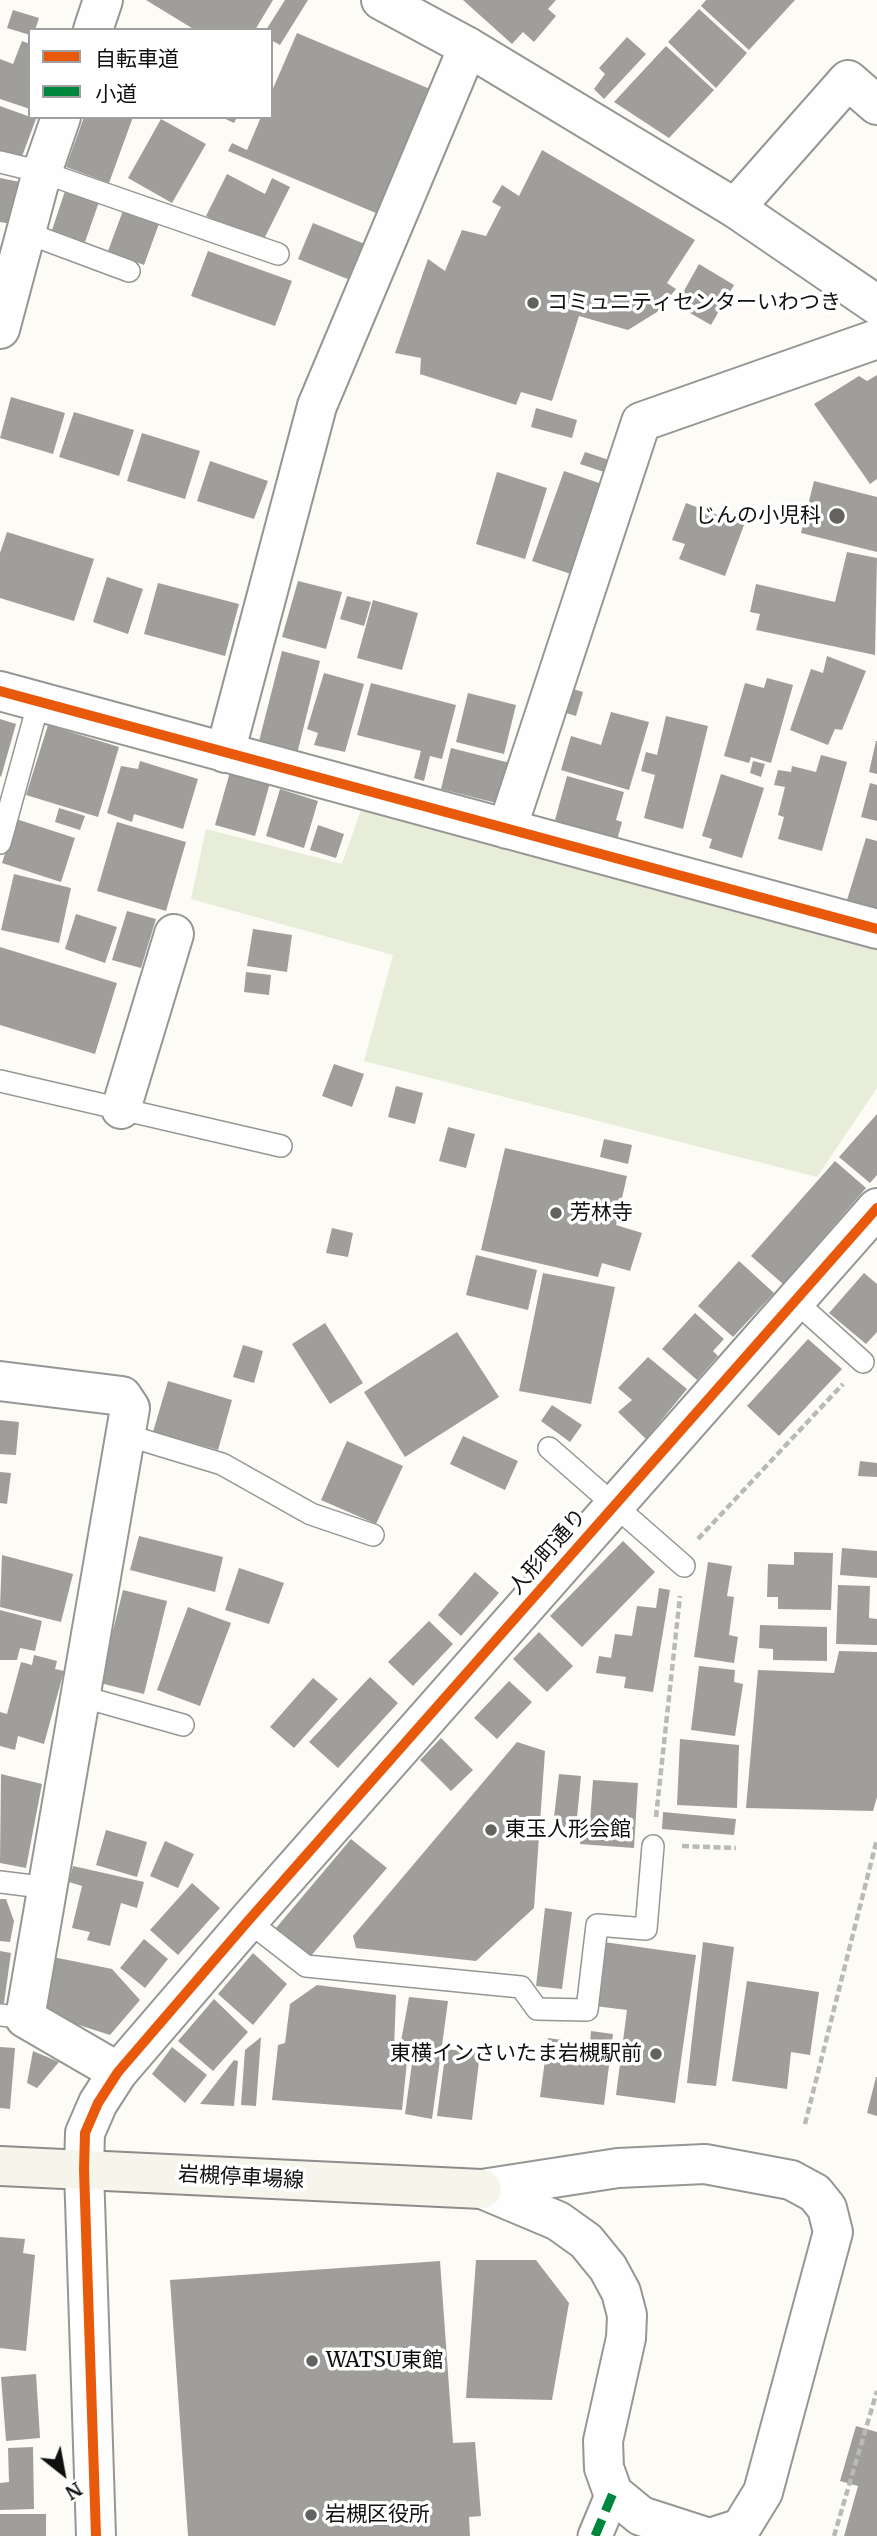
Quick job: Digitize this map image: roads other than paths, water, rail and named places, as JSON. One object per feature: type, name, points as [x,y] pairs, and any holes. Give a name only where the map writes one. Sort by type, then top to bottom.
[{"type":"main road","name":"岩槻停車場線","points":[[0,2166],[482,2189]]},
{"type":"street","points":[[94,28],[103,0]]},
{"type":"street","points":[[407,6],[468,47],[735,208],[877,305]]},
{"type":"street","points":[[225,753],[317,406],[468,47]]},
{"type":"street","points":[[735,208],[848,79],[877,105]]},
{"type":"street","points":[[0,329],[5,288],[27,233],[42,172],[60,119]]},
{"type":"street","points":[[507,829],[641,422],[877,339]]},
{"type":"street","points":[[0,691],[877,929]]},
{"type":"street","points":[[121,1109],[174,934]]},
{"type":"street","name":"人形町通り","points":[[96,2536],[84,2170],[85,2133],[98,2103],[118,2073],[248,1921],[877,1208]]},
{"type":"street","points":[[0,1381],[122,1396],[130,1408],[49,1888],[13,2017],[118,2073]]},
{"type":"street","points":[[482,2189],[618,2168],[705,2164],[791,2180],[815,2193],[827,2208],[833,2232],[763,2491],[741,2528],[716,2536]]},
{"type":"street","points":[[482,2189],[558,2221],[586,2241],[608,2268],[621,2292],[627,2315],[626,2338],[603,2441],[604,2468],[613,2493],[641,2516],[703,2536]]},
{"type":"street","points":[[596,2536],[613,2493]]},
{"type":"lane","points":[[0,162],[42,172],[278,254]]},
{"type":"lane","points":[[27,233],[129,271]]},
{"type":"lane","points":[[0,844],[39,701]]},
{"type":"lane","points":[[0,1081],[281,1146]]},
{"type":"lane","points":[[795,1301],[863,1363]]},
{"type":"lane","points":[[125,1435],[222,1464],[311,1514],[373,1535]]},
{"type":"lane","points":[[549,1448],[684,1566]]},
{"type":"lane","points":[[80,1696],[183,1726]]},
{"type":"lane","points":[[248,1921],[306,1966],[521,1987],[537,2009],[587,2010],[597,1926],[646,1928],[653,1846]]},
{"type":"lane","points":[[0,1882],[49,1888]]},
{"type":"place","name":"コミュニティセンターいわつき","points":[[533,303]]},
{"type":"place","name":"じんの小児科","points":[[837,516]]},
{"type":"place","name":"芳林寺","points":[[556,1213]]},
{"type":"place","name":"東玉人形会館","points":[[491,1830]]},
{"type":"place","name":"東横インさいたま岩槻駅前","points":[[656,2054]]},
{"type":"place","name":"WATSU東館","points":[[312,2361]]},
{"type":"place","name":"岩槻区役所","points":[[311,2515]]}]
